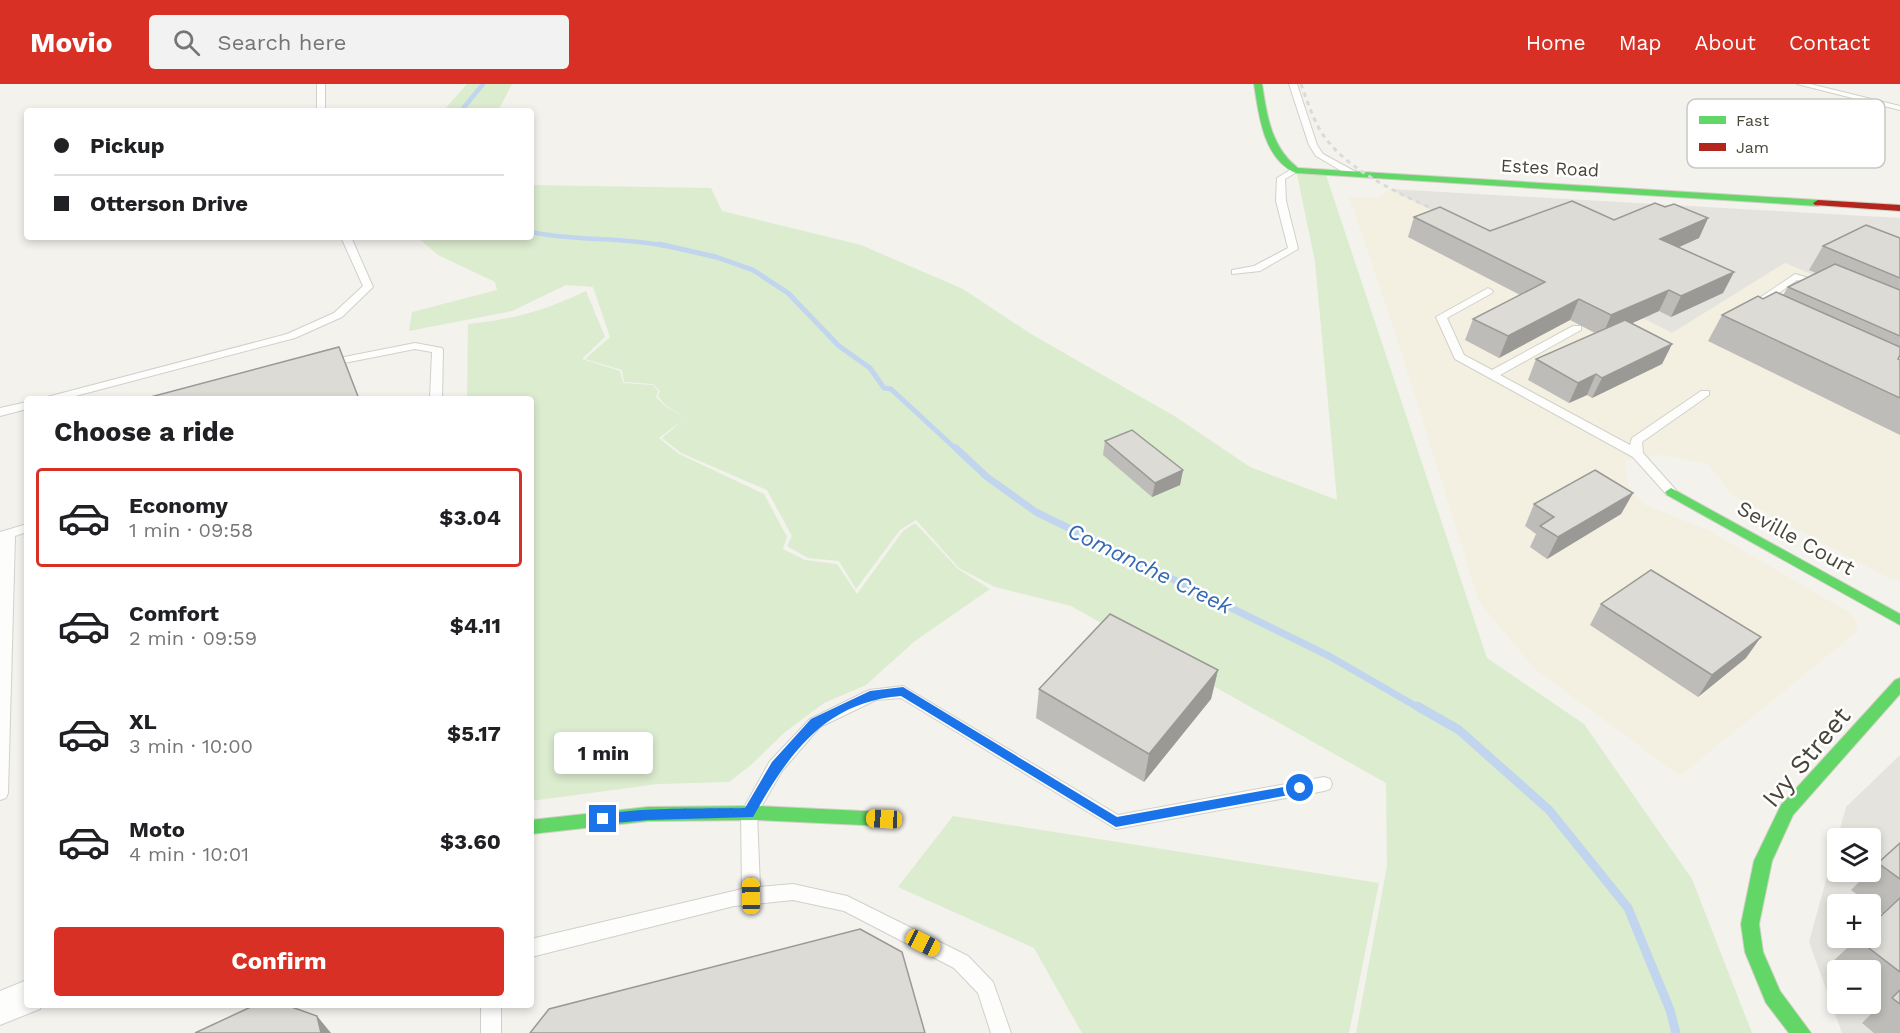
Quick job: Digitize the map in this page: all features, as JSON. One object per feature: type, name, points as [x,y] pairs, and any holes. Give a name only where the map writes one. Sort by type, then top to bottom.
[{"type":"street","points":[[1258,84],[1272,151],[1286,165],[1296,170]]},
{"type":"street","name":"Estes Road","points":[[1296,170],[1900,208]]},
{"type":"street","name":"Seville Court","points":[[1671,492],[1900,620]]},
{"type":"street","name":"Ivy Street","points":[[1801,1033],[1773,997],[1754,952],[1750,924],[1763,861],[1787,810],[1900,684]]},
{"type":"street","points":[[534,827],[648,814],[748,813],[884,819]]},
{"type":"street","points":[[0,1008],[24,998]]},
{"type":"lane","points":[[321,84],[321,108]]},
{"type":"lane","points":[[1293,84],[1313,145],[1320,156],[1353,174]]},
{"type":"lane","points":[[1801,84],[1863,99]]},
{"type":"lane","points":[[1885,104],[1900,108]]},
{"type":"lane","points":[[1236,272],[1257,268],[1293,249],[1281,201],[1281,178],[1296,170]]},
{"type":"lane","points":[[62,396],[291,336],[338,315],[368,286],[347,240]]},
{"type":"lane","points":[[1764,312],[1756,305],[1795,278],[1832,287]]},
{"type":"lane","points":[[1488,291],[1442,318],[1460,357],[1638,454],[1671,492]]},
{"type":"lane","points":[[1491,375],[1577,328]]},
{"type":"lane","points":[[321,364],[415,346],[438,350],[436,396]]},
{"type":"lane","points":[[1638,454],[1636,441],[1705,393]]},
{"type":"lane","points":[[0,412],[24,406]]},
{"type":"lane","points":[[0,793],[4,535],[24,529]]},
{"type":"lane","points":[[751,896],[748,813],[776,766],[815,723],[874,694],[903,692],[1116,822],[1324,784]]},
{"type":"lane","points":[[534,947],[734,898],[793,892],[847,904],[961,962],[986,988],[1001,1033]]},
{"type":"lane","points":[[491,1008],[491,1033]]},
{"type":"shaded area","points":[[1390,189],[1672,333],[1785,263],[1900,312],[1900,581],[1890,579],[1731,494],[1708,464],[1661,455],[1625,461],[1628,484],[1643,504],[1708,530],[1852,614],[1859,630],[1680,776],[1535,669],[1479,602],[1393,326],[1349,197],[1380,197]]},
{"type":"shaded area","points":[[1390,189],[1900,218],[1900,312],[1785,263],[1672,333]]},
{"type":"shaded area","points":[[1900,755],[1900,1033],[1842,1033],[1835,1014],[1881,1014],[1881,960],[1827,960],[1827,992],[1809,942],[1827,876],[1827,882],[1881,882],[1881,828],[1840,828],[1846,807]]},
{"type":"green space","points":[[467,84],[512,84],[500,108],[446,108]]},
{"type":"green space","points":[[1297,174],[1326,175],[1487,658],[1584,724],[1692,879],[1752,1033],[1356,1033],[1387,866],[1386,783],[1071,606],[995,587],[959,568],[916,520],[900,530],[856,589],[839,561],[808,558],[787,546],[792,536],[767,490],[681,453],[662,438],[683,420],[659,438],[679,454],[764,494],[787,537],[783,549],[805,560],[837,564],[857,594],[903,531],[915,523],[958,569],[990,589],[915,641],[866,685],[824,703],[785,732],[751,765],[729,782],[658,784],[534,801],[534,396],[467,396],[468,324],[501,320],[529,313],[586,291],[605,337],[582,359],[620,371],[623,383],[653,385],[658,391],[656,397],[665,406],[687,418],[665,405],[658,396],[660,391],[653,384],[624,382],[622,370],[585,359],[610,337],[593,287],[566,285],[512,311],[409,331],[412,312],[497,290],[495,282],[438,255],[420,240],[534,240],[534,185],[711,188],[722,211],[861,245],[963,289],[1031,334],[1176,417],[1250,467],[1337,500],[1315,262]]},
{"type":"green space","points":[[953,816],[1379,883],[1349,1033],[1082,1033],[1034,948],[898,887]]},
{"type":"building","points":[[1572,201],[1614,220],[1655,203],[1665,207],[1674,204],[1708,218],[1660,239],[1734,272],[1681,296],[1669,290],[1611,315],[1579,299],[1508,336],[1473,319],[1545,282],[1414,217],[1440,207],[1490,231]]},
{"type":"building","points":[[1866,225],[1900,238],[1900,278],[1823,246]]},
{"type":"building","points":[[1835,264],[1900,290],[1900,336],[1788,287]]},
{"type":"building","points":[[1776,292],[1900,347],[1898,359],[1900,360],[1900,398],[1722,315],[1758,296],[1763,299]]},
{"type":"building","points":[[1625,320],[1672,344],[1602,378],[1596,374],[1578,383],[1536,359]]},
{"type":"building","points":[[339,347],[358,396],[154,396]]},
{"type":"building","points":[[1132,430],[1183,470],[1155,483],[1105,441]]},
{"type":"building","points":[[1595,470],[1633,493],[1558,537],[1540,526],[1554,517],[1534,504]]},
{"type":"building","points":[[1651,570],[1761,637],[1712,675],[1601,604]]},
{"type":"building","points":[[1110,614],[1218,670],[1149,754],[1039,689]]},
{"type":"building","points":[[1900,843],[1900,879],[1881,865],[1881,860]]},
{"type":"building","points":[[1900,898],[1900,972],[1869,948],[1881,948],[1881,916]]},
{"type":"building","points":[[860,929],[902,952],[925,1033],[530,1033],[549,1009]]},
{"type":"building","points":[[1900,990],[1900,1004],[1892,998]]},
{"type":"building","points":[[249,1008],[294,1008],[317,1016],[321,1033],[195,1033]]},
{"type":"waterway","name":"Comanche Creek","points":[[463,108],[483,84]]},
{"type":"waterway","name":"Comanche Creek","points":[[534,233],[665,246]]},
{"type":"waterway","name":"Comanche Creek","points":[[659,244],[716,257],[753,270],[788,293],[839,346],[870,368],[884,388],[891,389],[957,450]]},
{"type":"waterway","name":"Comanche Creek","points":[[956,448],[987,477],[1036,512],[1329,656],[1419,708]]},
{"type":"waterway","name":"Comanche Creek","points":[[1417,706],[1459,730],[1549,810],[1628,908],[1670,1010],[1676,1033]]},
{"type":"railway","points":[[1301,84],[1318,126],[1338,152],[1382,184],[1448,216]]},
{"type":"railway","points":[[1634,307],[1655,318]]},
{"type":"traffic: fast","points":[[1258,84],[1264,121],[1272,143],[1278,153],[1296,170],[1818,203]]},
{"type":"traffic: fast","points":[[1671,492],[1900,620]]},
{"type":"traffic: fast","points":[[1801,1033],[1773,997],[1754,952],[1750,924],[1763,861],[1787,810],[1900,684]]},
{"type":"traffic: fast","points":[[534,827],[648,814],[759,813],[884,819]]},
{"type":"traffic: jam","points":[[1818,203],[1900,208]]},
{"type":"route","points":[[603,819],[648,814],[748,813],[776,766],[815,723],[874,694],[903,692],[1116,822],[1300,788]]}]
